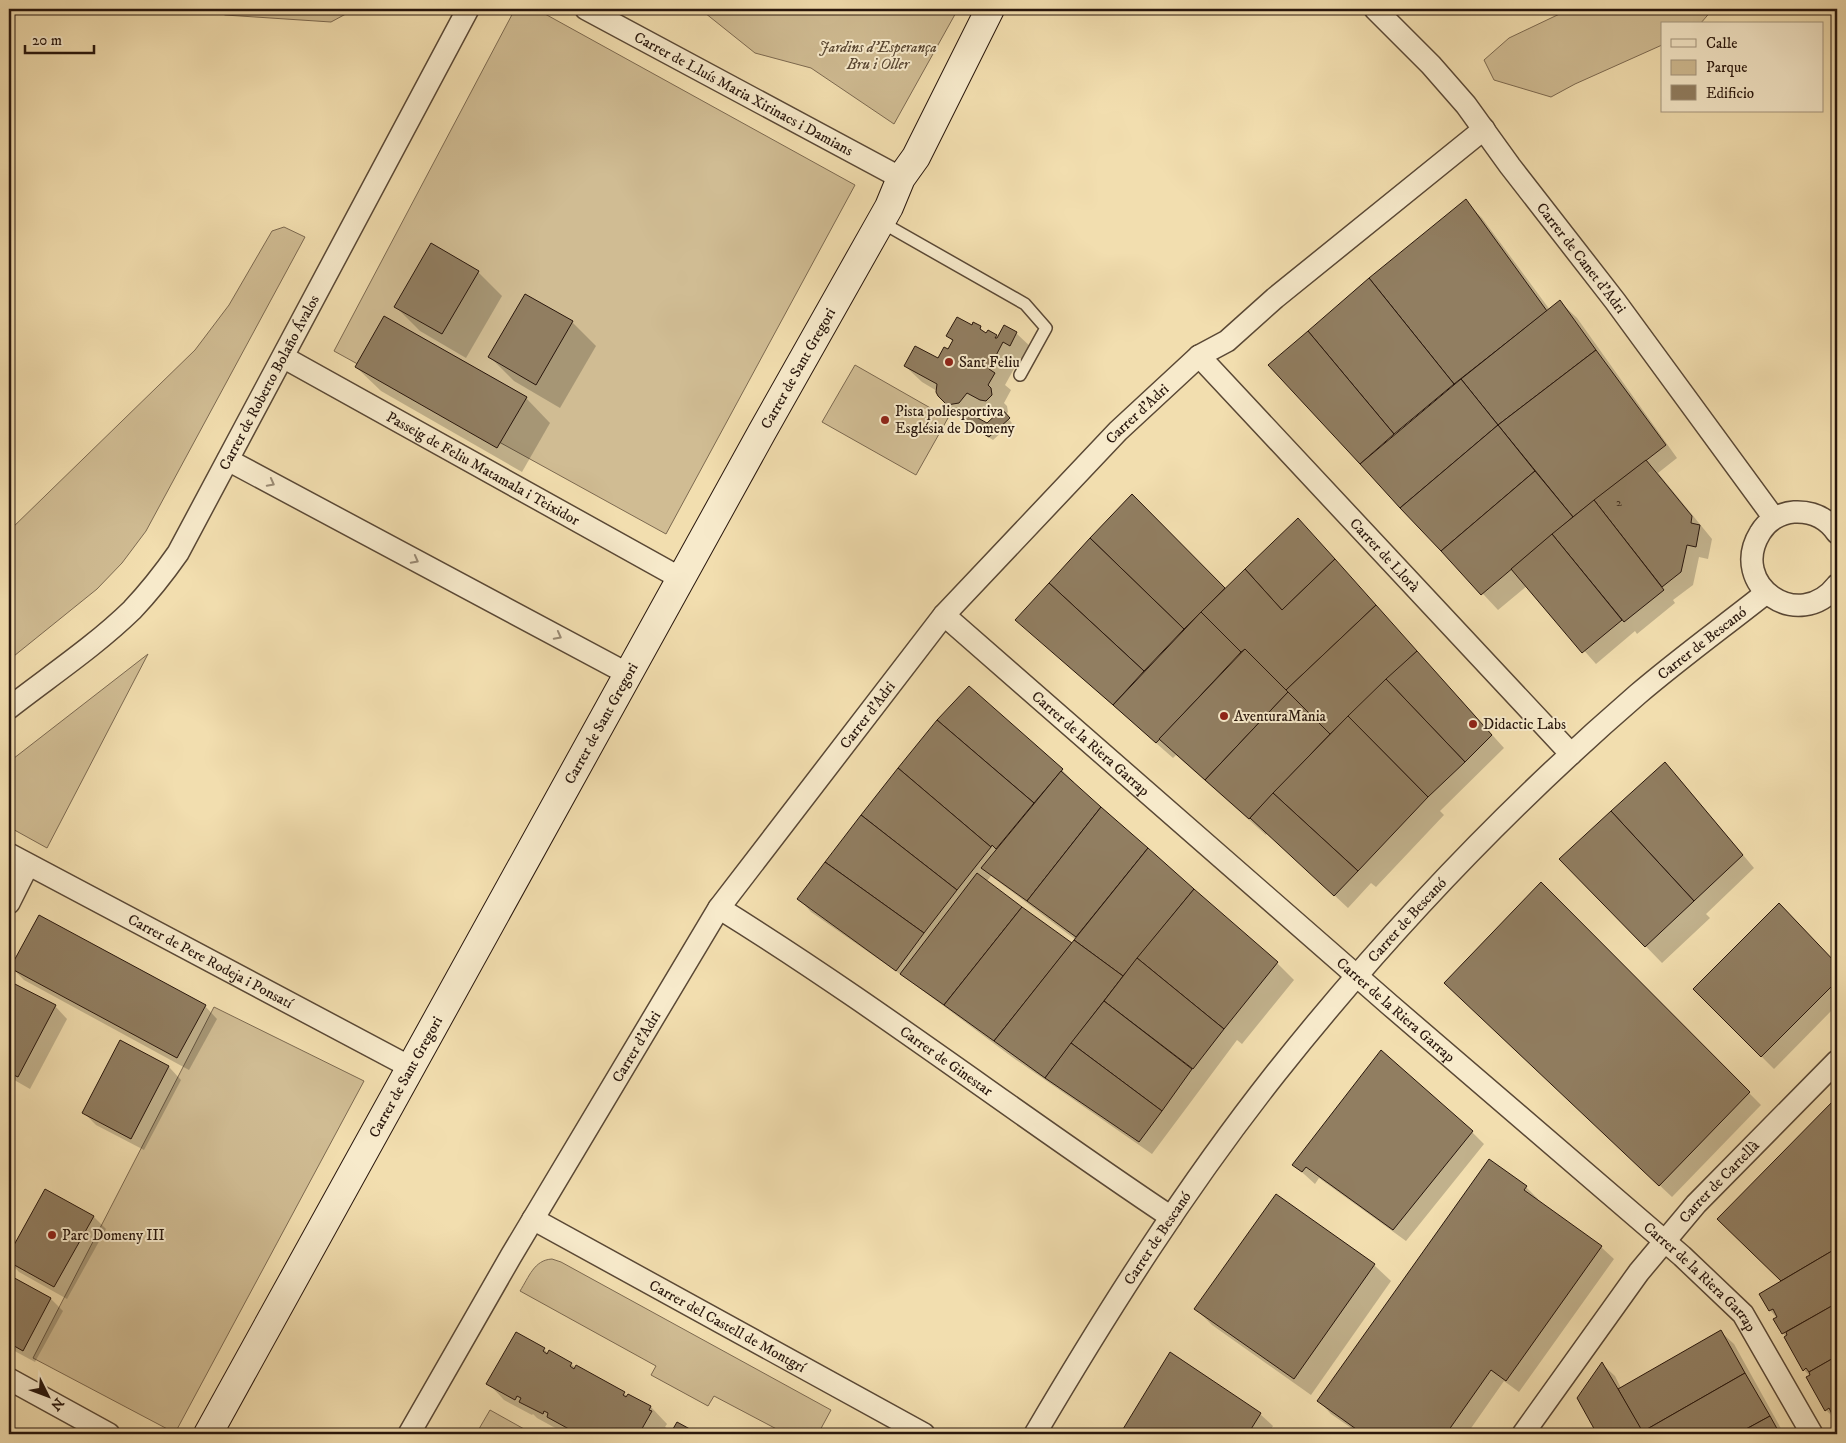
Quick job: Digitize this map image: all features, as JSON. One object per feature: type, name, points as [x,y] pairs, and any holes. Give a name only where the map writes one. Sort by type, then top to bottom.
[{"type":"main road","name":"Carrer de Sant Gregori","points":[[208,1434],[762,432],[890,207],[901,178],[916,157],[990,9]]},
{"type":"street","name":"Carrer de Roberto Bolaño Ávalos","points":[[9,708],[108,632],[164,574],[188,537],[468,9]]},
{"type":"street","name":"Carrer de Lluís Maria Xirinacs i Damians","points":[[586,9],[901,178]]},
{"type":"street","name":"Carrer de Canet d'Adri","points":[[1375,9],[1431,65],[1466,105],[1510,166],[1615,301],[1774,518]]},
{"type":"street","name":"Carrer d'Adri","points":[[409,1434],[533,1219],[719,908],[944,615],[1118,431],[1199,356],[1226,341],[1341,243],[1484,129]]},
{"type":"street","name":"Carrer de Llorà","points":[[1199,356],[1571,754]]},
{"type":"street","name":"Passeig de Feliu Matamala i Teixidor","points":[[283,357],[682,578]]},
{"type":"street","points":[[228,460],[628,674]]},
{"type":"street","points":[[1835,594],[1805,605],[1791,605],[1778,601],[1766,593],[1758,582],[1753,568],[1752,554],[1756,540],[1763,528],[1774,518],[1788,513],[1804,512],[1819,516],[1831,524],[1837,533]]},
{"type":"street","name":"Carrer de Bescanó","points":[[1035,1434],[1088,1343],[1171,1217],[1276,1074],[1388,938],[1467,855],[1571,754],[1640,692],[1766,593]]},
{"type":"street","name":"Carrer de la Riera Garrap","points":[[944,615],[1665,1242],[1743,1314],[1812,1434]]},
{"type":"street","name":"Carrer de Pere Rodeja i Ponsatí","points":[[9,854],[410,1067]]},
{"type":"street","points":[[9,903],[28,865]]},
{"type":"street","name":"Carrer de Ginestar","points":[[719,908],[758,932],[864,1004],[1171,1217]]},
{"type":"street","name":"Carrer de Cartellà","points":[[1523,1434],[1639,1272],[1696,1204],[1837,1061]]},
{"type":"street","name":"Carrer del Castell de Montgrí","points":[[533,1219],[924,1434]]},
{"type":"street","points":[[9,1379],[109,1434]]},
{"type":"lane","points":[[881,222],[1025,304],[1046,328],[1020,375]]},
{"type":"green space","points":[[214,9],[355,9],[331,22],[225,15]]},
{"type":"green space","points":[[515,9],[536,9],[855,185],[666,534],[334,351]]},
{"type":"green space","name":"Jardins d'Esperança Bru i Oller","points":[[700,9],[958,9],[894,124],[811,68],[755,53]]},
{"type":"green space","points":[[1570,9],[1713,9],[1702,22],[1661,22],[1661,45],[1575,84],[1551,97],[1494,80],[1484,60],[1509,38]]},
{"type":"green space","points":[[284,227],[305,237],[146,531],[122,563],[97,589],[9,660],[9,531],[195,350],[229,305],[272,231]]},
{"type":"green space","name":"Pista poliesportiva Església de Domeny","points":[[855,365],[948,418],[916,475],[822,422]]},
{"type":"green space","points":[[148,654],[47,848],[9,827],[9,762]]},
{"type":"green space","points":[[214,1007],[364,1081],[175,1433],[33,1358]]},
{"type":"green space","points":[[552,1259],[561,1262],[831,1410],[818,1434],[786,1434],[714,1396],[708,1406],[651,1375],[656,1366],[520,1291],[536,1266],[541,1262]]},
{"type":"green space","points":[[490,1410],[533,1434],[476,1434]]},
{"type":"building","points":[[1466,199],[1547,311],[1454,384],[1369,278]]},
{"type":"building","points":[[431,243],[479,271],[442,334],[394,307]]},
{"type":"building","points":[[1369,278],[1454,384],[1394,434],[1308,331]]},
{"type":"building","points":[[525,294],[573,321],[536,385],[488,357]]},
{"type":"building","points":[[1560,300],[1596,350],[1498,425],[1461,379]]},
{"type":"building","points":[[384,316],[527,397],[497,448],[355,367]]},
{"type":"building","name":"Sant Feliu","points":[[957,317],[972,325],[973,322],[981,326],[980,329],[986,333],[988,330],[997,335],[995,338],[997,338],[1004,325],[1017,332],[1010,346],[1003,342],[989,369],[995,373],[988,385],[991,388],[992,395],[986,401],[967,393],[959,403],[947,405],[936,392],[937,384],[904,366],[915,346],[938,358],[944,347],[948,349],[953,340],[946,336]]},
{"type":"building","points":[[1308,331],[1394,434],[1360,464],[1268,365]]},
{"type":"building","points":[[1596,350],[1666,445],[1573,517],[1498,425]]},
{"type":"building","points":[[1461,379],[1498,425],[1400,508],[1360,464]]},
{"type":"building","points":[[1002,409],[1010,418],[989,437],[962,421],[969,413],[987,423]]},
{"type":"building","points":[[1498,425],[1535,471],[1441,551],[1400,508]]},
{"type":"building","points":[[1646,460],[1692,516],[1691,523],[1700,525],[1696,547],[1687,545],[1681,572],[1662,587],[1594,500]]},
{"type":"building","points":[[1535,471],[1573,517],[1481,595],[1441,551]]},
{"type":"building","points":[[1132,494],[1225,588],[1184,629],[1090,538]]},
{"type":"building","points":[[1594,500],[1664,590],[1624,622],[1552,534]]},
{"type":"building","points":[[1298,518],[1335,559],[1282,610],[1245,569]]},
{"type":"building","points":[[1552,534],[1622,620],[1582,653],[1511,569]]},
{"type":"building","points":[[1090,538],[1184,629],[1144,671],[1049,583]]},
{"type":"building","points":[[1335,559],[1376,605],[1286,690],[1245,649],[1241,652],[1201,612],[1245,569],[1282,610]]},
{"type":"building","points":[[1049,583],[1144,671],[1113,705],[1015,620]]},
{"type":"building","points":[[1376,605],[1417,651],[1330,734],[1286,690]]},
{"type":"building","points":[[1201,612],[1241,652],[1156,743],[1113,705]]},
{"type":"building","name":"AventuraMania","points":[[1245,649],[1288,692],[1205,780],[1159,739]]},
{"type":"building","points":[[1417,651],[1492,735],[1465,762],[1386,679]]},
{"type":"building","points":[[1386,679],[1465,762],[1428,797],[1348,716]]},
{"type":"building","points":[[969,686],[1063,769],[1034,803],[937,720]]},
{"type":"building","points":[[1288,692],[1330,734],[1249,819],[1205,780]]},
{"type":"building","points":[[1348,716],[1428,797],[1358,871],[1273,793]]},
{"type":"building","points":[[937,720],[1034,803],[996,849],[992,845],[991,847],[898,768]]},
{"type":"building","points":[[1665,762],[1743,855],[1694,901],[1611,811]]},
{"type":"building","points":[[898,768],[991,847],[957,890],[861,815]]},
{"type":"building","points":[[1061,771],[1101,807],[1027,901],[981,868]]},
{"type":"building","points":[[1273,793],[1358,871],[1334,896],[1250,818]]},
{"type":"building","points":[[1101,807],[1148,848],[1076,937],[1027,901]]},
{"type":"building","points":[[1611,811],[1694,901],[1645,947],[1559,859]]},
{"type":"building","points":[[861,815],[957,890],[924,933],[825,862]]},
{"type":"building","points":[[1148,848],[1194,889],[1123,976],[1074,940]]},
{"type":"building","points":[[825,862],[924,933],[896,971],[797,899]]},
{"type":"building","points":[[977,873],[1022,907],[944,1005],[900,974]]},
{"type":"building","points":[[1541,882],[1750,1092],[1659,1186],[1444,983]]},
{"type":"building","points":[[1194,889],[1278,962],[1224,1029],[1137,958]]},
{"type":"building","points":[[1779,903],[1837,964],[1837,981],[1761,1057],[1693,989]]},
{"type":"building","points":[[1022,907],[1072,943],[994,1041],[944,1005]]},
{"type":"building","points":[[39,915],[206,1005],[177,1058],[10,968]]},
{"type":"building","points":[[1074,940],[1123,976],[1045,1078],[994,1041]]},
{"type":"building","points":[[1137,958],[1224,1029],[1193,1069],[1104,1001]]},
{"type":"building","points":[[9,981],[56,1005],[18,1077],[9,1073]]},
{"type":"building","points":[[1104,1001],[1192,1069],[1162,1111],[1071,1043]]},
{"type":"building","points":[[120,1040],[169,1066],[131,1139],[82,1113]]},
{"type":"building","points":[[1071,1043],[1162,1111],[1139,1142],[1045,1078]]},
{"type":"building","points":[[1381,1050],[1473,1131],[1393,1230],[1306,1167],[1302,1172],[1292,1165]]},
{"type":"building","points":[[1837,1097],[1837,1248],[1781,1281],[1717,1219]]},
{"type":"building","points":[[1489,1159],[1527,1186],[1524,1190],[1602,1246],[1506,1381],[1491,1370],[1446,1434],[1363,1434],[1317,1401]]},
{"type":"building","name":"Parc Domeny III","points":[[45,1189],[94,1216],[54,1287],[9,1262],[9,1254]]},
{"type":"building","points":[[1276,1194],[1375,1264],[1294,1379],[1194,1309]]},
{"type":"building","points":[[1837,1248],[1837,1303],[1782,1334],[1773,1319],[1777,1317],[1773,1309],[1769,1311],[1759,1294]]},
{"type":"building","points":[[9,1275],[51,1298],[23,1351],[9,1343]]},
{"type":"building","points":[[1837,1303],[1837,1356],[1809,1372],[1806,1368],[1803,1371],[1784,1337],[1787,1335],[1786,1332]]},
{"type":"building","points":[[1721,1330],[1745,1373],[1642,1432],[1618,1389]]},
{"type":"building","points":[[516,1332],[545,1348],[543,1351],[547,1354],[549,1350],[572,1363],[570,1366],[574,1369],[576,1365],[625,1392],[623,1395],[626,1397],[628,1394],[651,1406],[649,1410],[652,1411],[639,1434],[578,1434],[547,1417],[548,1413],[544,1411],[543,1414],[519,1402],[521,1398],[517,1396],[515,1400],[486,1384]]},
{"type":"building","points":[[1170,1352],[1261,1413],[1248,1434],[1120,1434]]},
{"type":"building","points":[[1837,1356],[1837,1408],[1831,1412],[1829,1408],[1825,1411],[1806,1377],[1810,1375],[1809,1372]]},
{"type":"building","points":[[1602,1362],[1644,1434],[1597,1434],[1577,1398]]},
{"type":"building","points":[[1745,1373],[1770,1416],[1737,1434],[1644,1434],[1642,1432]]},
{"type":"building","points":[[1837,1408],[1837,1423],[1831,1412]]},
{"type":"building","points":[[1770,1416],[1780,1434],[1737,1434]]},
{"type":"building","points":[[677,1422],[699,1434],[670,1434]]},
{"type":"place","name":"Sant Feliu","points":[[949,362]]},
{"type":"place","name":"Pista poliesportiva Església de Domeny","points":[[885,420]]},
{"type":"place","name":"AventuraMania","points":[[1224,716]]},
{"type":"place","name":"Didactic Labs","points":[[1473,724]]},
{"type":"place","name":"Parc Domeny III","points":[[52,1235]]}]
